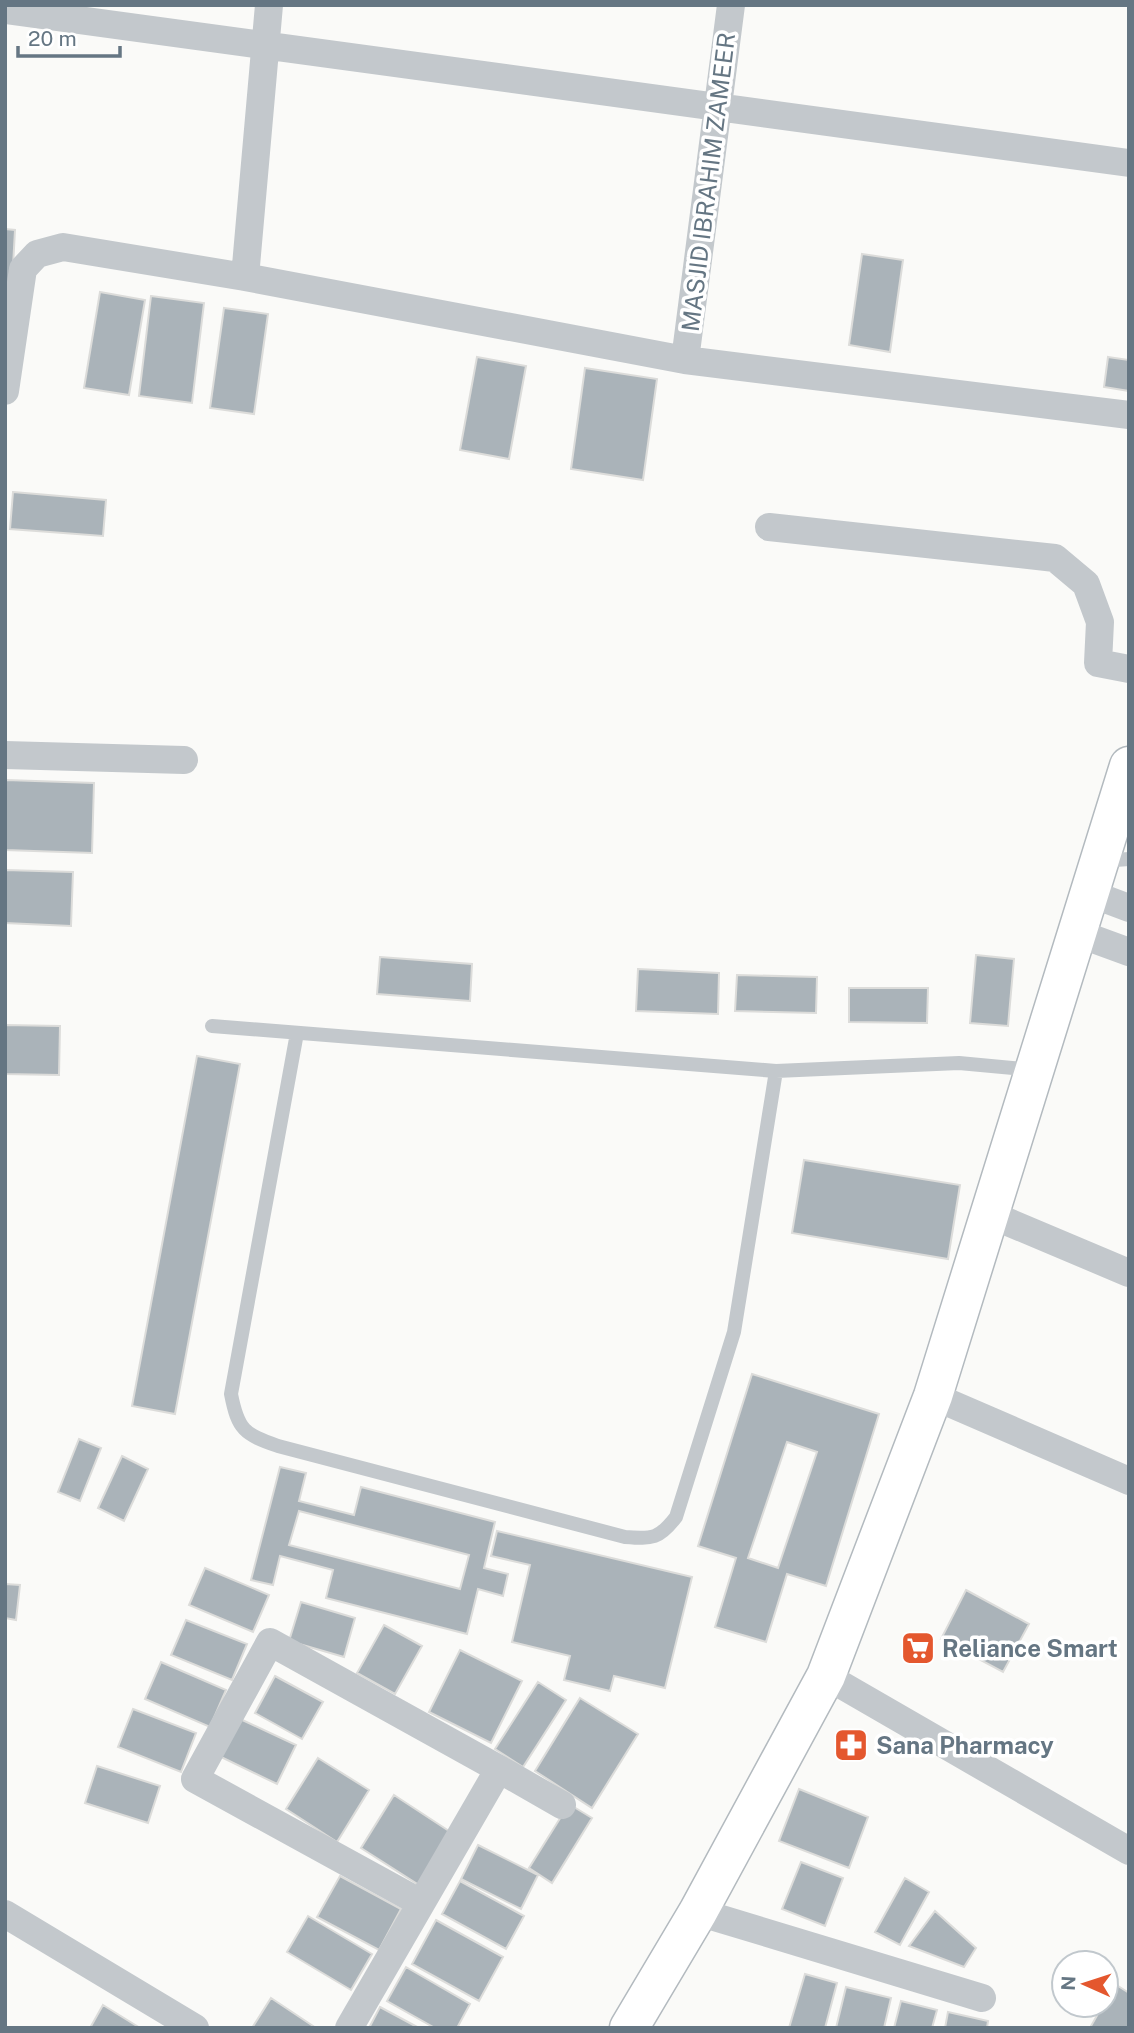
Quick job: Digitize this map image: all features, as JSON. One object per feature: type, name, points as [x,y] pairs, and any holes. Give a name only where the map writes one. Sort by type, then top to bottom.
[{"type":"street","points":[[245,277],[269,5]]},
{"type":"street","name":"MASJID IBRAHIM ZAMEER","points":[[685,359],[731,5]]},
{"type":"street","points":[[5,10],[1129,163]]},
{"type":"street","points":[[5,391],[23,269],[37,254],[63,247],[245,277],[685,359],[1129,415]]},
{"type":"street","points":[[769,527],[1055,558],[1086,584],[1100,622],[1098,663],[1129,669]]},
{"type":"street","points":[[5,755],[184,760]]},
{"type":"street","points":[[629,2028],[698,1912],[826,1676],[933,1396],[1077,933],[1105,871],[1129,766]]},
{"type":"street","points":[[1105,871],[1129,908]]},
{"type":"street","points":[[1077,933],[1129,952]]},
{"type":"street","points":[[989,1214],[1129,1273]]},
{"type":"street","points":[[933,1396],[1129,1481]]},
{"type":"street","points":[[421,1903],[195,1779],[270,1642],[562,1805]]},
{"type":"street","points":[[826,1676],[1129,1851]]},
{"type":"street","points":[[349,2028],[499,1769]]},
{"type":"street","points":[[698,1912],[982,1998]]},
{"type":"street","points":[[5,1914],[195,2028]]},
{"type":"lane","points":[[212,1026],[776,1071],[959,1063],[1034,1070]]},
{"type":"lane","points":[[297,1033],[231,1394],[236,1420],[255,1438],[278,1446],[625,1537],[649,1539],[664,1532],[676,1517],[734,1332],[776,1071]]},
{"type":"building","points":[[5,229],[15,230],[9,339],[5,339]]},
{"type":"building","points":[[862,254],[903,260],[890,352],[849,345]]},
{"type":"building","points":[[100,292],[145,300],[129,395],[84,388]]},
{"type":"building","points":[[151,296],[204,303],[192,403],[139,396]]},
{"type":"building","points":[[224,308],[268,314],[254,414],[210,408]]},
{"type":"building","points":[[477,357],[526,366],[509,459],[460,450]]},
{"type":"building","points":[[1108,357],[1129,360],[1129,391],[1104,387]]},
{"type":"building","points":[[585,368],[657,379],[643,480],[571,469]]},
{"type":"building","points":[[13,492],[106,500],[103,536],[10,529]]},
{"type":"building","points":[[6,780],[94,783],[92,853],[5,850]]},
{"type":"building","points":[[5,870],[73,872],[71,926],[5,923]]},
{"type":"building","points":[[976,955],[1014,959],[1008,1026],[970,1023]]},
{"type":"building","points":[[380,957],[472,964],[470,1001],[377,994]]},
{"type":"building","points":[[638,969],[719,973],[718,1014],[636,1011]]},
{"type":"building","points":[[737,975],[817,977],[816,1013],[735,1011]]},
{"type":"building","points":[[849,988],[928,988],[927,1023],[849,1022]]},
{"type":"building","points":[[5,1025],[60,1026],[59,1075],[5,1074]]},
{"type":"building","points":[[197,1056],[240,1064],[175,1414],[132,1406]]},
{"type":"building","points":[[804,1160],[960,1185],[948,1259],[792,1233]]},
{"type":"building","points":[[752,1374],[879,1414],[826,1586],[787,1574],[766,1642],[715,1627],[736,1558],[698,1546]],"holes":[[[787,1442],[817,1452],[778,1568],[748,1558]]]},
{"type":"building","points":[[79,1439],[101,1448],[80,1501],[58,1492]]},
{"type":"building","points":[[122,1456],[148,1469],[124,1521],[98,1508]]},
{"type":"building","points":[[280,1467],[306,1473],[299,1501],[354,1515],[361,1487],[495,1522],[484,1568],[508,1574],[503,1596],[478,1589],[467,1634],[326,1598],[333,1570],[280,1556],[273,1585],[251,1580]],"holes":[[[299,1511],[469,1555],[460,1589],[289,1545]]]},
{"type":"building","points":[[497,1531],[692,1577],[665,1688],[614,1676],[610,1691],[564,1680],[570,1656],[512,1642],[530,1565],[491,1556]]},
{"type":"building","points":[[205,1568],[269,1595],[253,1632],[189,1605]]},
{"type":"building","points":[[5,1584],[20,1585],[16,1620],[5,1618]]},
{"type":"building","points":[[966,1590],[1029,1624],[1003,1672],[941,1639]]},
{"type":"building","points":[[301,1602],[355,1618],[344,1657],[289,1641]]},
{"type":"building","points":[[186,1620],[247,1644],[232,1680],[171,1655]]},
{"type":"building","points":[[384,1625],[422,1646],[395,1694],[357,1673]]},
{"type":"building","points":[[460,1650],[522,1681],[491,1743],[429,1712]]},
{"type":"building","points":[[161,1662],[226,1690],[210,1727],[145,1699]]},
{"type":"building","points":[[275,1676],[323,1702],[302,1739],[255,1713]]},
{"type":"building","points":[[538,1682],[566,1700],[523,1767],[495,1749]]},
{"type":"building","points":[[580,1698],[638,1734],[592,1808],[535,1771]]},
{"type":"building","points":[[133,1709],[196,1733],[181,1772],[118,1747]]},
{"type":"building","points":[[238,1718],[296,1745],[277,1784],[219,1756]]},
{"type":"building","points":[[318,1758],[369,1790],[337,1842],[286,1809]]},
{"type":"building","points":[[97,1766],[160,1786],[148,1823],[85,1803]]},
{"type":"building","points":[[799,1789],[868,1817],[849,1868],[779,1841]]},
{"type":"building","points":[[394,1795],[452,1833],[419,1885],[361,1848]]},
{"type":"building","points":[[569,1804],[592,1818],[552,1883],[529,1868]]},
{"type":"building","points":[[478,1845],[538,1875],[521,1909],[461,1879]]},
{"type":"building","points":[[801,1862],[843,1878],[825,1926],[782,1909]]},
{"type":"building","points":[[340,1876],[401,1909],[379,1950],[317,1917]]},
{"type":"building","points":[[905,1878],[929,1892],[900,1945],[875,1932]]},
{"type":"building","points":[[460,1881],[524,1916],[506,1949],[442,1914]]},
{"type":"building","points":[[935,1911],[976,1948],[964,1967],[909,1946]]},
{"type":"building","points":[[308,1916],[372,1954],[351,1990],[287,1952]]},
{"type":"building","points":[[436,1920],[503,1957],[479,2001],[412,1964]]},
{"type":"building","points":[[406,1967],[470,2004],[457,2028],[435,2028],[387,2001]]},
{"type":"building","points":[[805,1974],[837,1983],[825,2028],[789,2028]]},
{"type":"building","points":[[846,1987],[891,1998],[884,2028],[836,2028]]},
{"type":"building","points":[[1120,1987],[1129,1993],[1129,2028],[1091,2026],[1095,2019],[1120,2019]]},
{"type":"building","points":[[271,1998],[316,2028],[252,2028]]},
{"type":"building","points":[[901,2001],[937,2010],[932,2028],[894,2028]]},
{"type":"building","points":[[103,2005],[140,2028],[90,2028]]},
{"type":"building","points":[[380,2007],[419,2028],[369,2028]]},
{"type":"building","points":[[948,2012],[988,2021],[987,2028],[945,2028]]},
{"type":"place","name":"Reliance Smart","points":[[918,1648]]},
{"type":"place","name":"Sana Pharmacy","points":[[851,1745]]}]
